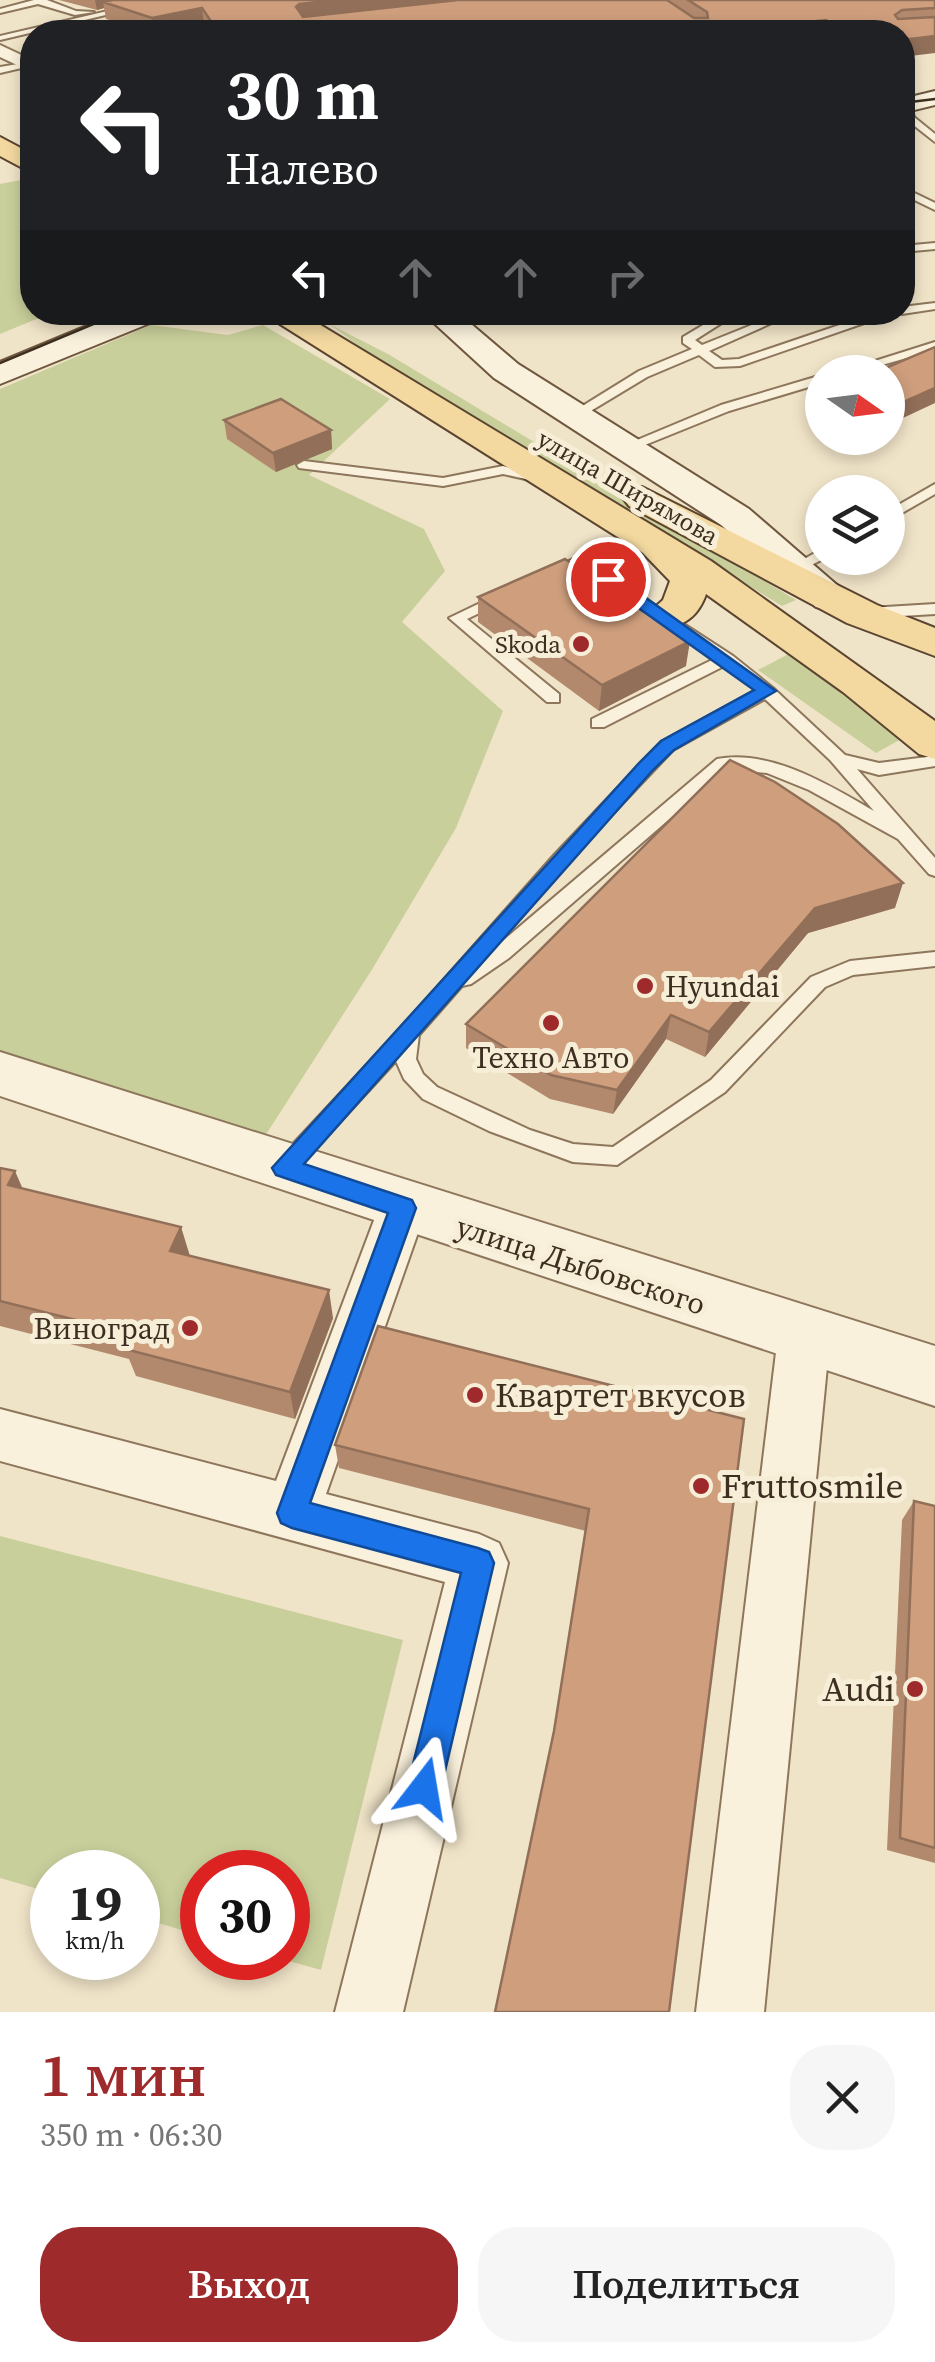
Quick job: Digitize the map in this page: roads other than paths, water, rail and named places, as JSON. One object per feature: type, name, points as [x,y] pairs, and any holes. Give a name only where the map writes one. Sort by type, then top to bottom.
[{"type":"main road","points":[[0,374],[118,325]]},
{"type":"main road","points":[[294,325],[480,457],[554,484],[650,541],[791,634],[935,744]]},
{"type":"main road","name":"улица Ширямова","points":[[352,325],[643,498],[847,606],[935,643]]},
{"type":"main road","points":[[452,325],[506,371],[805,557]]},
{"type":"main road","points":[[650,541],[691,579],[680,606],[666,616]]},
{"type":"main road","points":[[822,575],[847,606]]},
{"type":"street","name":"улица Дыбовского","points":[[0,1074],[403,1208],[935,1376]]},
{"type":"street","points":[[292,1513],[403,1208]]},
{"type":"street","points":[[730,2012],[804,1336]]},
{"type":"street","points":[[0,1436],[478,1563],[369,2012]]},
{"type":"lane","points":[[0,12],[41,1],[75,13],[134,0]]},
{"type":"lane","points":[[78,20],[165,0]]},
{"type":"lane","points":[[915,116],[935,139]]},
{"type":"lane","points":[[712,325],[686,340],[720,364],[740,362],[851,325]]},
{"type":"lane","points":[[574,415],[643,374],[761,325]]},
{"type":"lane","points":[[904,355],[935,346]]},
{"type":"lane","points":[[625,448],[725,408],[805,384]]},
{"type":"lane","points":[[304,465],[444,482],[480,457]]},
{"type":"lane","points":[[905,506],[935,488]]},
{"type":"lane","points":[[527,585],[580,560],[666,616],[767,691],[836,756],[935,870]]},
{"type":"lane","points":[[510,593],[458,618],[553,698]]},
{"type":"lane","points":[[847,606],[935,609]]},
{"type":"lane","points":[[598,723],[727,659]]},
{"type":"lane","points":[[285,1168],[668,746],[767,691]]},
{"type":"lane","points":[[836,756],[853,765],[880,769],[935,761]]},
{"type":"lane","points":[[441,994],[502,954],[723,763],[749,762],[781,769],[910,839]]},
{"type":"lane","points":[[410,1032],[404,1050],[406,1068],[414,1081],[430,1093],[576,1154],[603,1159],[633,1148],[718,1086],[818,982],[850,968],[935,959]]},
{"type":"tram line","points":[[915,101],[935,99]]},
{"type":"tram line","points":[[0,363],[91,325]]},
{"type":"place","name":"Skoda","points":[[581,644]]},
{"type":"place","name":"Hyundai","points":[[645,986]]},
{"type":"place","name":"Техно Авто","points":[[551,1023]]},
{"type":"place","name":"Виноград","points":[[190,1328]]},
{"type":"place","name":"Квартет вкусов","points":[[475,1395]]},
{"type":"place","name":"Fruttosmile","points":[[701,1486]]},
{"type":"place","name":"Audi","points":[[915,1689]]}]
